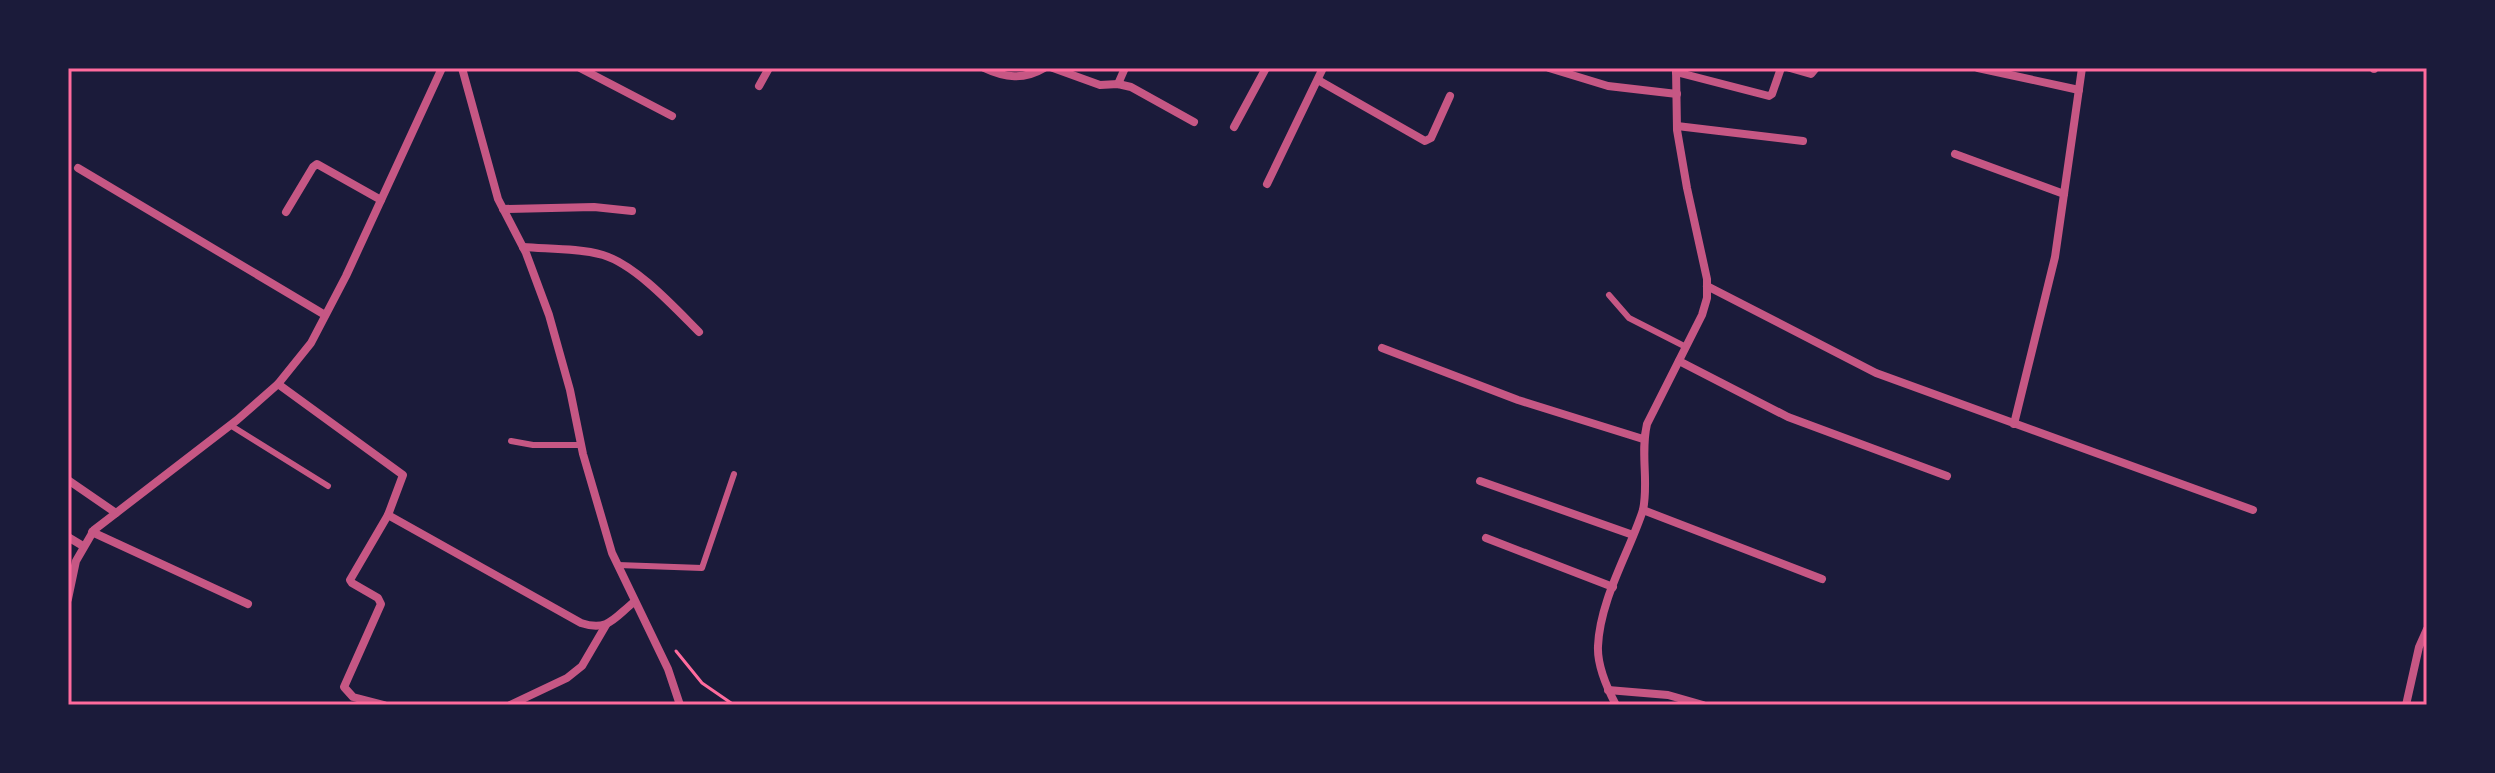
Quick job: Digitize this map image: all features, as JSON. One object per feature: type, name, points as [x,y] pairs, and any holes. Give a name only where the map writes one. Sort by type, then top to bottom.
[{"type":"street","points":[[68,599],[76,561],[92,532],[278,384],[311,343],[442,68]]},
{"type":"street","points":[[462,68],[498,199],[523,247],[549,315],[570,390],[581,445],[617,565],[668,669],[680,705]]},
{"type":"street","points":[[580,68],[672,116]]},
{"type":"street","points":[[759,86],[769,68]]},
{"type":"street","points":[[984,68],[1002,75],[1023,77],[1044,68]]},
{"type":"street","points":[[1053,68],[1100,85],[1131,87],[1194,122]]},
{"type":"street","points":[[1118,84],[1125,68]]},
{"type":"street","points":[[1234,127],[1266,68]]},
{"type":"street","points":[[1267,184],[1323,68]]},
{"type":"street","points":[[1549,68],[1608,86],[1677,94]]},
{"type":"street","points":[[1616,705],[1608,690],[1597,648],[1613,587],[1646,497],[1643,439],[1647,424],[1702,315],[1707,298],[1677,126],[1676,70],[1769,96],[1781,68]]},
{"type":"street","points":[[1790,68],[1811,74],[1816,68]]},
{"type":"street","points":[[1978,68],[2079,90]]},
{"type":"street","points":[[2014,424],[2055,257],[2082,68]]},
{"type":"street","points":[[1318,80],[1425,141],[1431,138],[1450,96]]},
{"type":"street","points":[[1677,126],[1803,141]]},
{"type":"street","points":[[1955,154],[2064,194]]},
{"type":"street","points":[[286,212],[317,164],[381,200]]},
{"type":"street","points":[[78,168],[325,315]]},
{"type":"street","points":[[503,209],[594,207],[632,211]]},
{"type":"street","points":[[523,247],[596,253],[614,260],[664,296],[699,332]]},
{"type":"street","points":[[1707,286],[1876,373],[2253,510]]},
{"type":"street","points":[[1382,348],[1518,400],[1643,439]]},
{"type":"street","points":[[1679,361],[1788,417],[1947,476]]},
{"type":"street","points":[[278,384],[403,475],[388,515],[350,580],[378,598],[381,604],[344,687],[353,697],[384,705]]},
{"type":"street","points":[[68,480],[116,513]]},
{"type":"street","points":[[1480,481],[1633,535]]},
{"type":"street","points":[[1643,510],[1822,579]]},
{"type":"street","points":[[388,515],[581,623],[594,627],[606,625]]},
{"type":"street","points":[[92,532],[164,568],[248,604]]},
{"type":"street","points":[[68,537],[83,546]]},
{"type":"street","points":[[1486,538],[1613,587]]},
{"type":"street","points":[[510,705],[575,672],[606,625],[634,602]]},
{"type":"street","points":[[2406,705],[2419,647],[2427,629]]},
{"type":"street","points":[[1608,690],[1668,695],[1703,705]]},
{"type":"lane","points":[[1609,295],[1629,318],[1686,347]]},
{"type":"lane","points":[[230,425],[328,486]]},
{"type":"lane","points":[[511,441],[533,445],[581,445]]},
{"type":"lane","points":[[617,565],[702,568],[734,474]]},
{"type":"path","points":[[674,649],[702,683],[734,705]]}]
